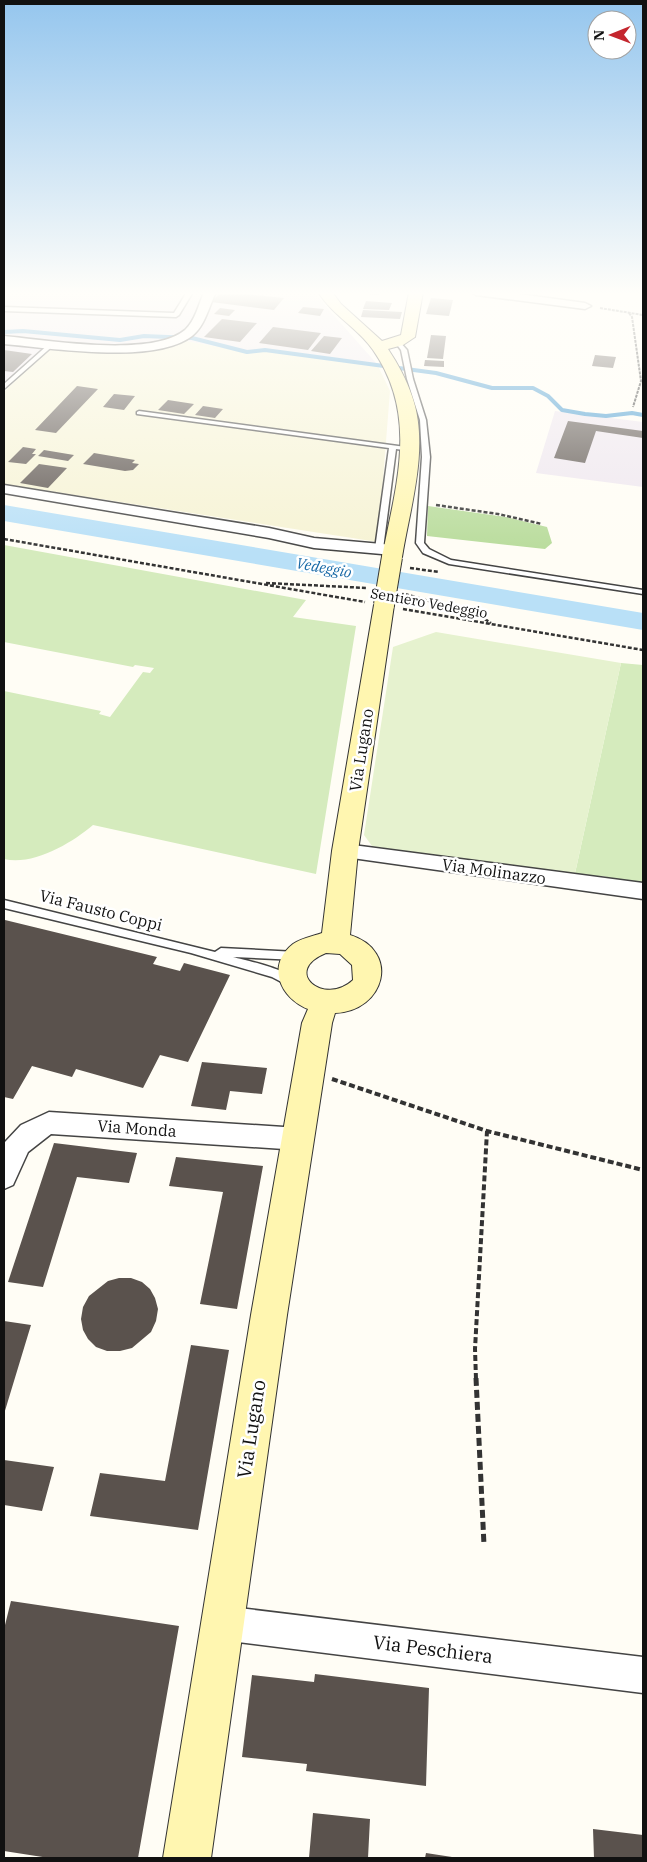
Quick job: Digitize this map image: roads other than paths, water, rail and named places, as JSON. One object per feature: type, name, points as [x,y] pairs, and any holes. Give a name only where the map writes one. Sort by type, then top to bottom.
[{"type":"main road","name":"Via Lugano","points":[[335,942],[345,851],[384,605],[388,552],[411,449],[411,425],[402,379]]},
{"type":"main road","points":[[335,942],[348,946],[366,960],[369,971],[368,981],[362,990],[352,998],[339,1002],[325,1002],[312,999],[301,993],[294,984],[290,974],[292,964],[297,956],[314,945],[335,942]]},
{"type":"main road","name":"Via Lugano","points":[[187,1858],[269,1315],[317,1023],[325,1002]]},
{"type":"street","points":[[4,489],[268,533],[314,543],[388,552]]},
{"type":"street","name":"Via Molinazzo","points":[[345,851],[643,891]]},
{"type":"street","name":"Via Monda","points":[[4,1177],[9,1146],[28,1133],[49,1123],[299,1139]]},
{"type":"street","name":"Via Peschiera","points":[[222,1624],[643,1675]]},
{"type":"lane","points":[[405,379],[423,420],[426,457],[420,543],[426,551],[449,562],[643,592]]},
{"type":"lane","points":[[139,413],[411,449]]},
{"type":"lane","points":[[388,552],[393,447]]},
{"type":"lane","name":"Via Fausto Coppi","points":[[4,904],[191,949],[276,974],[294,984]]},
{"type":"lane","name":"Via Fausto Coppi","points":[[191,949],[237,954],[297,956]]},
{"type":"waterway","points":[[458,379],[492,388],[533,388],[548,396],[562,410],[606,416],[632,413],[643,415]]},
{"type":"waterway","name":"Vedeggio","points":[[4,513],[643,622]]}]
